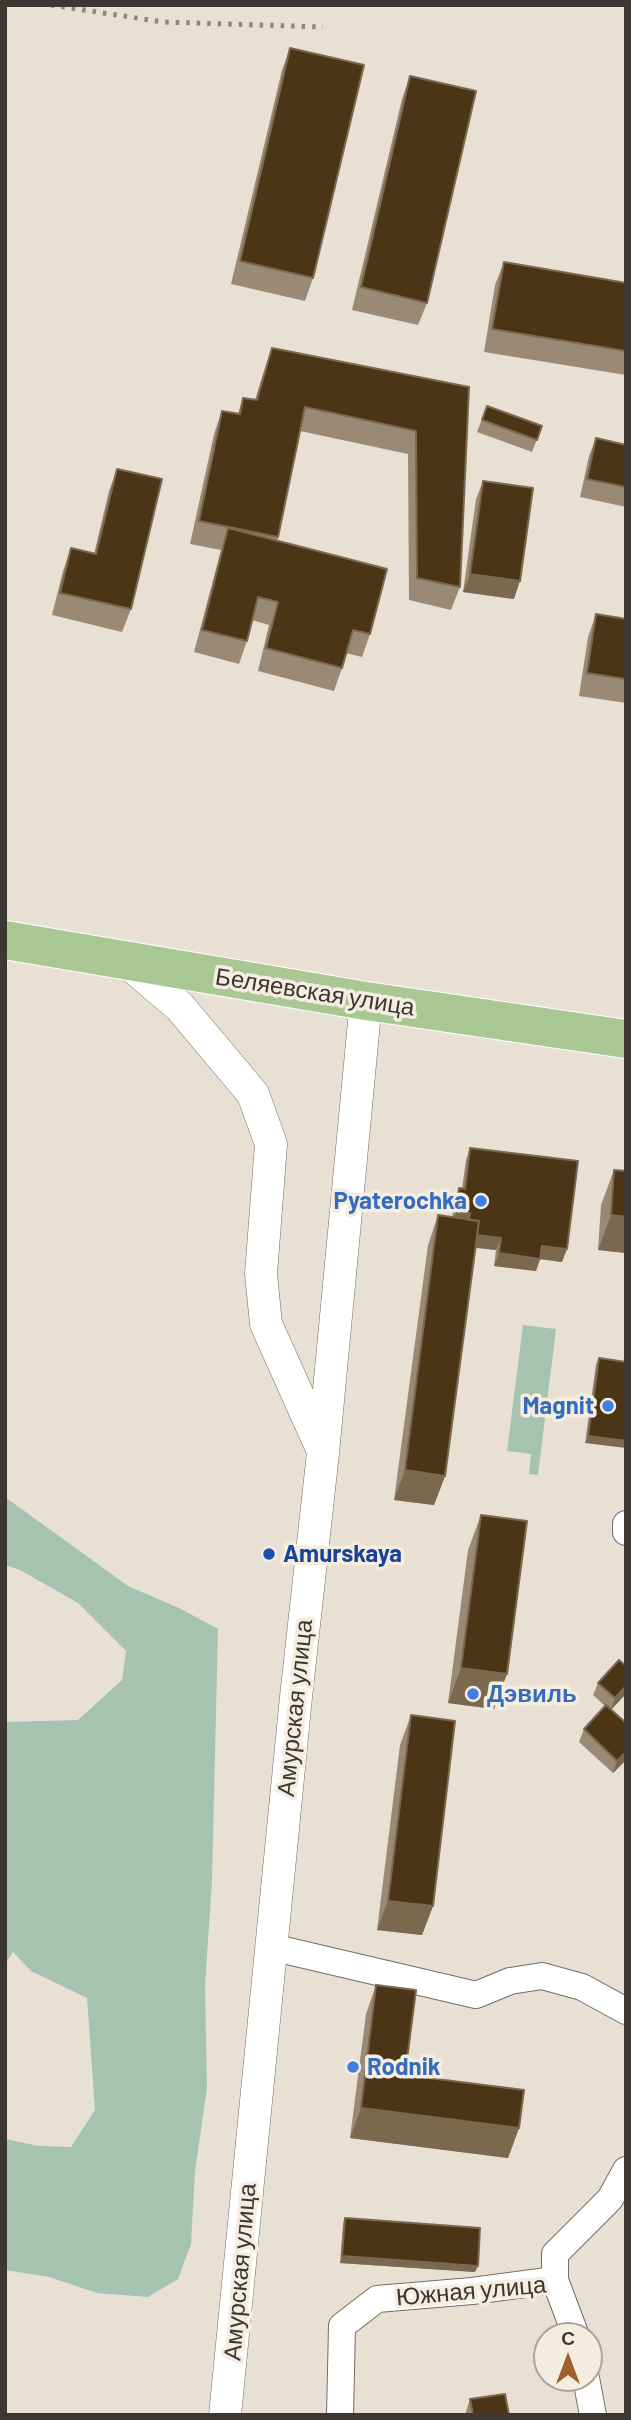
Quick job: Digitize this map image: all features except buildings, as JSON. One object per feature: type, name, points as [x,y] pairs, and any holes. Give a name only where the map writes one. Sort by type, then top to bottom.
[{"type":"main road","name":"Беляевская улица","points":[[5,940],[366,1001],[626,1039]]},
{"type":"street","points":[[126,961],[180,1007],[253,1094],[271,1144],[261,1274],[266,1324],[323,1453]]},
{"type":"street","name":"Амурская улица","points":[[225,2415],[366,1001]]},
{"type":"street","points":[[626,1524],[626,1532]]},
{"type":"street","points":[[271,1947],[476,1994],[510,1981],[542,1976],[582,1987],[625,2011]]},
{"type":"street","points":[[555,2280],[555,2254],[610,2199],[626,2170]]},
{"type":"street","name":"Южная улица","points":[[340,2415],[342,2326],[377,2299],[472,2291],[555,2280],[571,2322]]},
{"type":"street","points":[[589,2392],[593,2415]]},
{"type":"green space","points":[[523,1325],[556,1329],[538,1475],[529,1474],[531,1454],[507,1451]]},
{"type":"green space","points":[[5,1497],[128,1586],[179,1608],[218,1629],[212,1881],[205,1985],[207,2088],[195,2171],[191,2244],[178,2279],[148,2297],[97,2293],[49,2277],[5,2270],[5,2139],[39,2146],[71,2147],[95,2110],[87,1998],[31,1971],[13,1952],[5,1964],[5,1722],[78,1720],[122,1680],[126,1651],[78,1603],[20,1570],[5,1565]]},
{"type":"railway","points":[[51,5],[163,22],[323,27]]},
{"type":"place","name":"Pyaterochka","points":[[481,1201]]},
{"type":"place","name":"Magnit","points":[[608,1406]]},
{"type":"place","name":"Amurskaya","points":[[269,1554]]},
{"type":"place","name":"Дэвиль","points":[[473,1694]]},
{"type":"place","name":"Rodnik","points":[[353,2067]]}]
